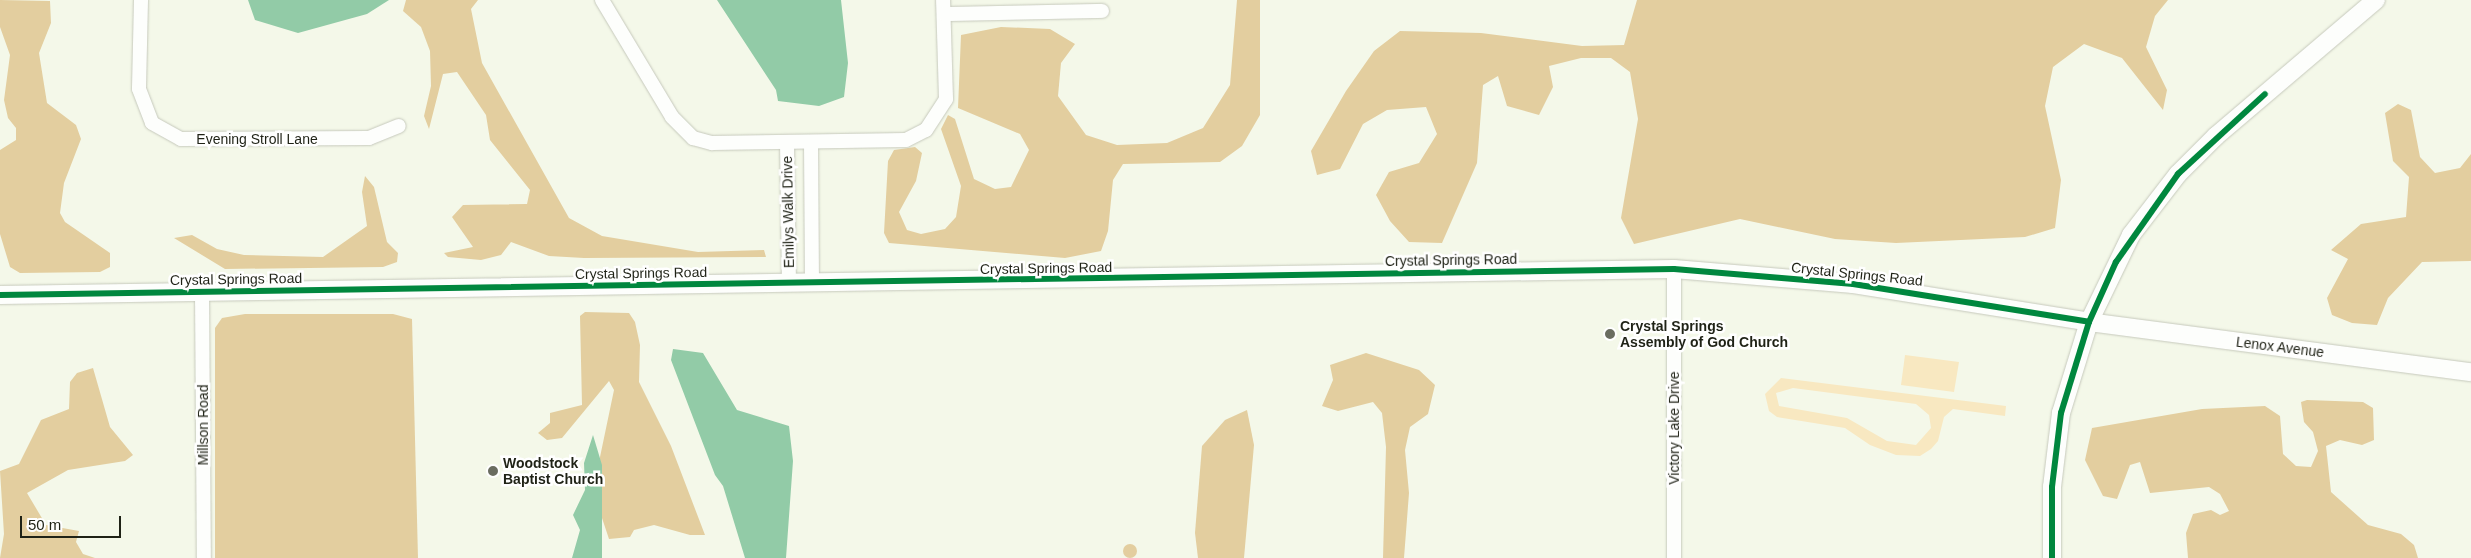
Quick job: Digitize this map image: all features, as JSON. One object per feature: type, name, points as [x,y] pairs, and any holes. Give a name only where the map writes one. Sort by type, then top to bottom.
[{"type":"street","name":"Evening Stroll Lane","points":[[141,0],[139,89],[152,123],[181,139],[369,138],[399,126]]},
{"type":"street","points":[[602,0],[672,117],[693,138],[712,143],[906,140],[926,130],[946,99],[943,0]]},
{"type":"street","points":[[2052,558],[2052,487],[2061,413],[2089,322],[2131,236],[2178,174],[2376,0]]},
{"type":"street","points":[[944,14],[1102,11]]},
{"type":"street","name":"Emilys Walk Drive","points":[[787,142],[789,282]]},
{"type":"street","name":"Emilys Walk Drive","points":[[810,142],[812,281]]},
{"type":"street","name":"Crystal Springs Road","points":[[0,295],[1674,269],[1853,284],[2089,322]]},
{"type":"street","name":"Victory Lake Drive","points":[[1674,269],[1674,558]]},
{"type":"street","name":"Millson Road","points":[[202,292],[204,558]]},
{"type":"street","name":"Lenox Avenue","points":[[2089,322],[2471,372]]},
{"type":"shaded area","points":[[0,0],[50,1],[51,23],[39,53],[47,103],[76,125],[81,139],[64,183],[60,213],[65,222],[110,253],[110,267],[100,272],[20,273],[10,267],[0,234],[0,150],[16,140],[16,128],[8,118],[4,100],[10,55],[0,27]]},
{"type":"shaded area","points":[[248,0],[389,0],[367,14],[298,33],[255,20]]},
{"type":"shaded area","points":[[406,0],[478,0],[471,9],[482,63],[569,218],[602,236],[698,252],[764,250],[766,257],[584,258],[549,256],[511,242],[501,255],[481,260],[448,257],[444,253],[473,247],[452,217],[463,205],[527,204],[530,190],[490,140],[486,115],[457,72],[443,74],[429,129],[424,116],[431,86],[430,51],[421,27],[403,11]]},
{"type":"shaded area","points":[[717,0],[841,0],[848,63],[844,97],[819,106],[778,101],[776,90]]},
{"type":"shaded area","points":[[1237,0],[1260,0],[1260,115],[1242,146],[1220,162],[1123,164],[1113,180],[1108,231],[1101,251],[1065,258],[889,243],[884,233],[888,161],[894,150],[915,147],[922,153],[916,181],[899,212],[907,230],[921,234],[945,229],[956,217],[961,186],[941,129],[948,115],[955,119],[974,179],[995,189],[1011,187],[1029,150],[1020,134],[958,108],[961,35],[1001,27],[1050,29],[1075,44],[1061,63],[1058,96],[1086,135],[1117,145],[1167,143],[1203,128],[1230,85]]},
{"type":"shaded area","points":[[1637,0],[2168,0],[2155,16],[2146,47],[2167,90],[2163,110],[2122,58],[2084,44],[2053,67],[2045,106],[2061,180],[2055,228],[2025,237],[1896,243],[1835,239],[1740,219],[1634,244],[1621,218],[1638,119],[1630,72],[1611,58],[1581,58],[1549,66],[1553,87],[1539,115],[1507,106],[1498,76],[1483,85],[1477,163],[1442,243],[1409,242],[1390,221],[1376,195],[1389,172],[1419,163],[1437,134],[1426,107],[1387,110],[1363,124],[1340,169],[1317,175],[1311,151],[1346,91],[1374,51],[1400,31],[1481,33],[1582,46],[1624,45]]},
{"type":"shaded area","points":[[2398,104],[2411,110],[2420,157],[2435,173],[2460,168],[2471,154],[2471,261],[2422,262],[2388,298],[2377,325],[2352,323],[2332,315],[2327,298],[2348,259],[2331,250],[2361,224],[2406,217],[2409,177],[2393,161],[2385,113]]},
{"type":"shaded area","points":[[365,176],[374,187],[387,242],[398,253],[397,262],[383,267],[225,269],[174,238],[192,235],[217,249],[244,255],[323,257],[367,226],[362,192]]},
{"type":"shaded area","points":[[585,312],[629,313],[635,322],[640,345],[639,382],[671,446],[705,535],[690,535],[654,525],[634,530],[630,537],[609,539],[601,515],[600,457],[614,390],[609,381],[562,438],[547,440],[538,433],[550,423],[550,413],[582,405],[580,316]]},
{"type":"shaded area","points":[[245,314],[393,314],[412,319],[418,558],[215,558],[215,328],[222,318]]},
{"type":"shaded area","points":[[673,349],[703,353],[737,410],[789,426],[793,461],[786,558],[745,558],[723,486],[715,475],[671,360]]},
{"type":"shaded area","points":[[1366,353],[1419,370],[1435,385],[1428,414],[1410,427],[1405,450],[1409,493],[1404,558],[1383,558],[1386,447],[1382,413],[1373,402],[1338,411],[1322,406],[1333,380],[1330,365]]},
{"type":"shaded area","points":[[1905,355],[1959,362],[1954,392],[1901,385]]},
{"type":"shaded area","points":[[93,368],[110,427],[133,455],[125,461],[68,470],[27,493],[46,525],[79,531],[76,542],[83,554],[95,558],[0,558],[4,534],[0,471],[19,464],[41,420],[69,409],[70,382],[77,373]]},
{"type":"shaded area","points":[[1781,378],[2006,406],[2005,416],[1953,409],[1944,417],[1938,441],[1931,449],[1920,456],[1896,455],[1870,445],[1845,428],[1777,417],[1769,411],[1765,394]],"holes":[[[1793,388],[1916,404],[1929,415],[1931,428],[1916,445],[1887,441],[1847,418],[1779,406],[1776,393]]]},
{"type":"shaded area","points":[[2307,400],[2363,402],[2373,408],[2374,440],[2362,445],[2340,440],[2326,446],[2331,492],[2368,525],[2401,534],[2414,545],[2418,558],[2188,558],[2186,533],[2193,514],[2211,510],[2220,515],[2229,511],[2220,494],[2209,487],[2150,493],[2140,462],[2130,465],[2117,499],[2103,496],[2085,460],[2092,428],[2202,409],[2265,406],[2280,416],[2283,454],[2296,466],[2311,467],[2318,451],[2313,432],[2304,422],[2301,402]]},
{"type":"shaded area","points":[[1247,410],[1254,445],[1244,558],[1198,558],[1195,533],[1202,446],[1225,420]]},
{"type":"shaded area","points":[[593,435],[602,465],[602,558],[572,558],[580,530],[573,515],[585,490],[584,463]]},
{"type":"shaded area","points":[[1127,544],[1133,544],[1137,551],[1133,558],[1127,558],[1123,554],[1123,548]]},
{"type":"cycle path","points":[[2052,558],[2052,487],[2061,413],[2089,322],[2116,262],[2178,174],[2265,94]]},
{"type":"cycle path","points":[[0,295],[1674,269],[1853,284],[2089,322]]},
{"type":"place","name":"Crystal Springs Assembly of God Church","points":[[1610,334]]},
{"type":"place","name":"Woodstock Baptist Church","points":[[493,471]]}]
